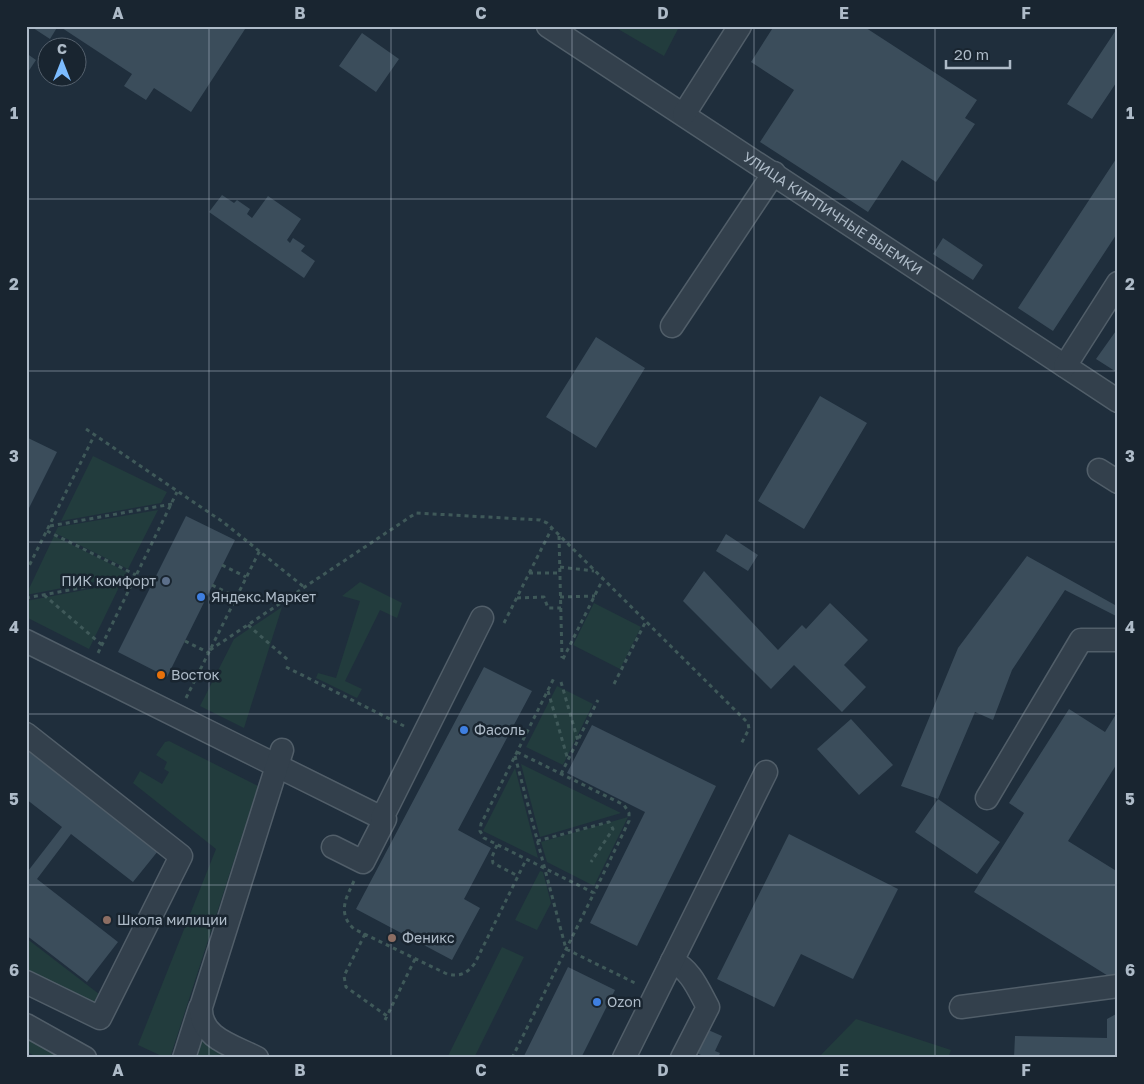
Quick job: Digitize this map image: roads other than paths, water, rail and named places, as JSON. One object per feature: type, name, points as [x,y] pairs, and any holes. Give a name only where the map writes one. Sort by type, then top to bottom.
[{"type":"street","name":"УЛИЦА КИРПИЧНЫЕ ВЫЕМКИ","points":[[548,26],[1118,401]]},
{"type":"street","points":[[684,114],[740,26]]},
{"type":"street","points":[[672,326],[774,173]]},
{"type":"street","points":[[1065,366],[1118,283]]},
{"type":"street","points":[[1099,470],[1118,482]]},
{"type":"street","points":[[382,818],[482,618]]},
{"type":"street","points":[[987,798],[1081,640],[1118,640]]},
{"type":"street","points":[[26,641],[177,716],[279,758],[385,819],[364,862],[333,847]]},
{"type":"street","points":[[26,734],[180,856],[100,1018],[26,982]]},
{"type":"street","points":[[184,1058],[279,758]]},
{"type":"street","points":[[624,1058],[766,772]]},
{"type":"street","points":[[672,960],[689,973],[708,1007],[682,1058]]},
{"type":"street","points":[[961,1007],[1118,986]]},
{"type":"street","points":[[201,1007],[200,1016],[206,1030],[257,1058]]},
{"type":"street","points":[[26,1025],[85,1058]]},
{"type":"place","name":"ПИК комфорт","points":[[166,581]]},
{"type":"place","name":"Яндекс.Маркет","points":[[201,597]]},
{"type":"place","name":"Восток","points":[[161,675]]},
{"type":"place","name":"Фасоль","points":[[464,730]]},
{"type":"place","name":"Школа милиции","points":[[107,920]]},
{"type":"place","name":"Феникс","points":[[392,938]]},
{"type":"place","name":"Ozon","points":[[597,1002]]}]
